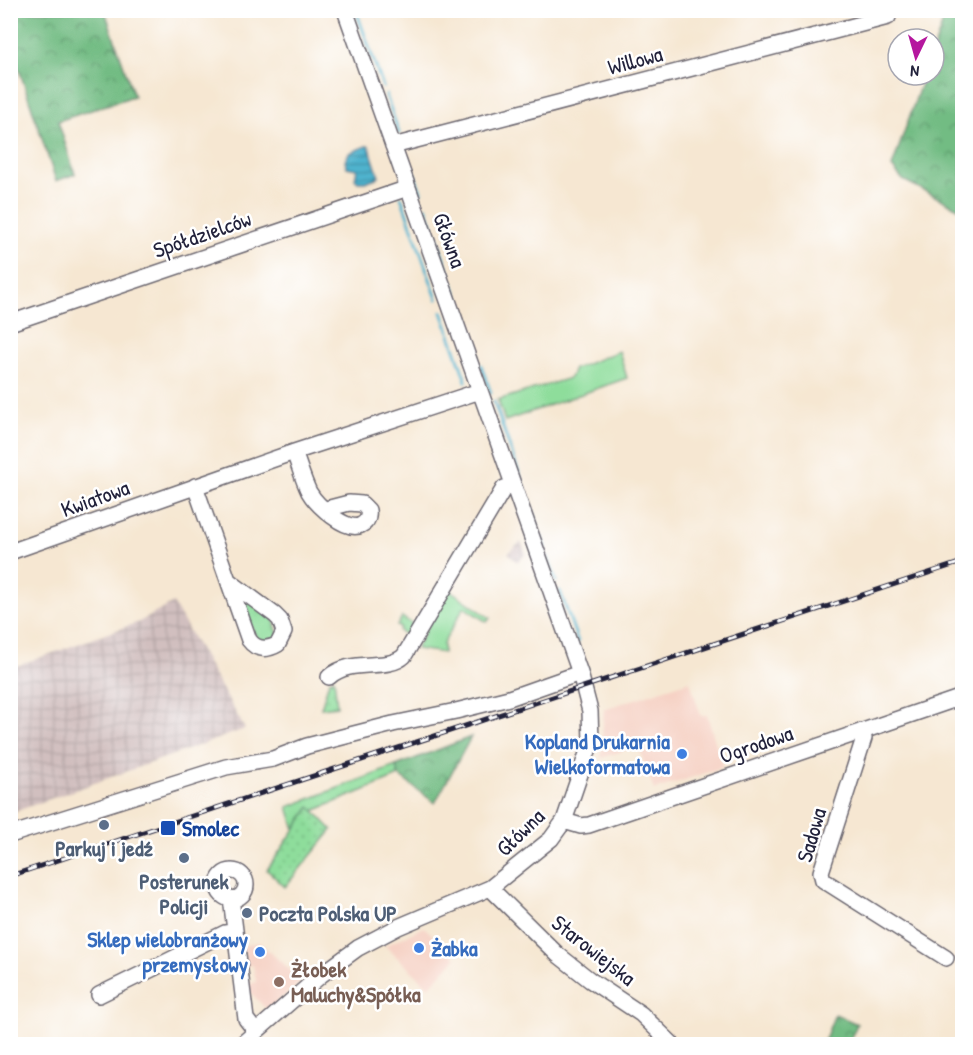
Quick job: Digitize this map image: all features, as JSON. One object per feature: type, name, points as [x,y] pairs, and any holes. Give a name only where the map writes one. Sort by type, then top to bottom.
[{"type":"street","name":"Główna","points":[[242,1044],[321,975],[369,941],[490,888],[546,844],[564,821],[591,742],[590,711],[580,673],[345,10]]},
{"type":"street","name":"Willowa","points":[[393,146],[888,17]]},
{"type":"street","name":"Spółdzielców","points":[[10,323],[408,188]]},
{"type":"street","name":"Kwiatowa","points":[[10,552],[294,452],[480,391]]},
{"type":"street","points":[[294,452],[309,491],[316,502],[326,509]]},
{"type":"street","points":[[329,677],[345,668],[394,662],[404,656],[504,488],[513,485]]},
{"type":"street","points":[[195,486],[229,581]]},
{"type":"street","points":[[10,836],[226,767],[273,759],[307,746],[498,700],[580,673]]},
{"type":"street","name":"Ogrodowa","points":[[564,821],[581,826],[589,825],[963,697]]},
{"type":"street","name":"Sadowa","points":[[862,731],[864,738],[821,872],[823,880],[946,958]]},
{"type":"street","name":"Starowiejska","points":[[490,888],[557,954],[590,980],[641,1014],[672,1044]]},
{"type":"street","points":[[231,898],[246,1019],[256,1032]]},
{"type":"street","points":[[99,995],[225,933],[234,932]]},
{"type":"shaded area","points":[[521,542],[526,554],[517,562],[508,553]]},
{"type":"shaded area","points":[[173,603],[245,729],[11,813],[11,668],[139,622]]},
{"type":"shaded area","points":[[690,681],[701,716],[707,715],[723,767],[654,790],[638,746],[601,758],[604,709]]},
{"type":"shaded area","points":[[424,927],[456,958],[429,987],[385,946]]},
{"type":"shaded area","name":"Żłobek Maluchy&Spółka","points":[[259,942],[302,981],[267,1010],[249,991],[248,984],[256,982],[253,965],[246,966],[243,946]]},
{"type":"green space","points":[[10,11],[105,11],[134,96],[58,121],[75,174],[56,181],[11,45]]},
{"type":"green space","points":[[947,11],[962,11],[962,210],[903,180],[892,167],[920,87],[946,87],[946,27],[941,27]]},
{"type":"green space","points":[[619,351],[627,378],[505,421],[498,400],[570,378],[574,369]]},
{"type":"green space","points":[[447,588],[490,618],[487,622],[464,607],[443,644],[443,653],[416,649]]},
{"type":"green space","points":[[244,597],[273,618],[279,637],[259,644],[239,600]]},
{"type":"green space","points":[[402,617],[418,628],[412,638],[399,631],[400,628],[397,626]]},
{"type":"green space","points":[[334,678],[337,706],[321,708],[329,681]]},
{"type":"green space","points":[[471,737],[435,803],[399,776],[396,766]]},
{"type":"green space","points":[[396,766],[399,776],[313,811],[310,808],[295,829],[288,807]]},
{"type":"green space","points":[[310,807],[332,830],[285,887],[267,870]]},
{"type":"green space","points":[[835,1014],[857,1024],[849,1044],[823,1044]]},
{"type":"water","points":[[369,146],[379,177],[358,182],[355,179],[357,169],[347,167],[345,161],[349,153]]},
{"type":"waterway","points":[[356,10],[383,87]]},
{"type":"waterway","points":[[386,95],[399,133]]},
{"type":"waterway","points":[[407,156],[421,192]]},
{"type":"waterway","points":[[401,197],[437,299]]},
{"type":"waterway","points":[[426,207],[432,225]]},
{"type":"waterway","points":[[436,235],[449,274]]},
{"type":"waterway","points":[[453,284],[457,297]]},
{"type":"waterway","points":[[461,306],[478,356]]},
{"type":"waterway","points":[[442,312],[449,332]]},
{"type":"waterway","points":[[450,335],[466,381]]},
{"type":"waterway","points":[[481,365],[491,393]]},
{"type":"waterway","points":[[494,402],[522,482]]},
{"type":"waterway","points":[[525,492],[537,524]]},
{"type":"waterway","points":[[541,537],[545,547]]},
{"type":"waterway","points":[[548,557],[556,581]]},
{"type":"waterway","points":[[560,591],[578,642]]},
{"type":"railway","points":[[10,876],[962,562]]},
{"type":"place","name":"Kopland Drukarnia Wielkoformatowa","points":[[682,754]]},
{"type":"place","name":"Parkuj i jedź","points":[[104,825]]},
{"type":"place","name":"Smolec","points":[[168,828]]},
{"type":"place","name":"Posterunek Policji","points":[[184,858]]},
{"type":"place","name":"Poczta Polska UP","points":[[247,913]]},
{"type":"place","name":"Żabka","points":[[419,948]]},
{"type":"place","name":"Sklep wielobranżowy przemysłowy","points":[[260,952]]},
{"type":"place","name":"Żłobek Maluchy&Spółka","points":[[279,982]]}]
